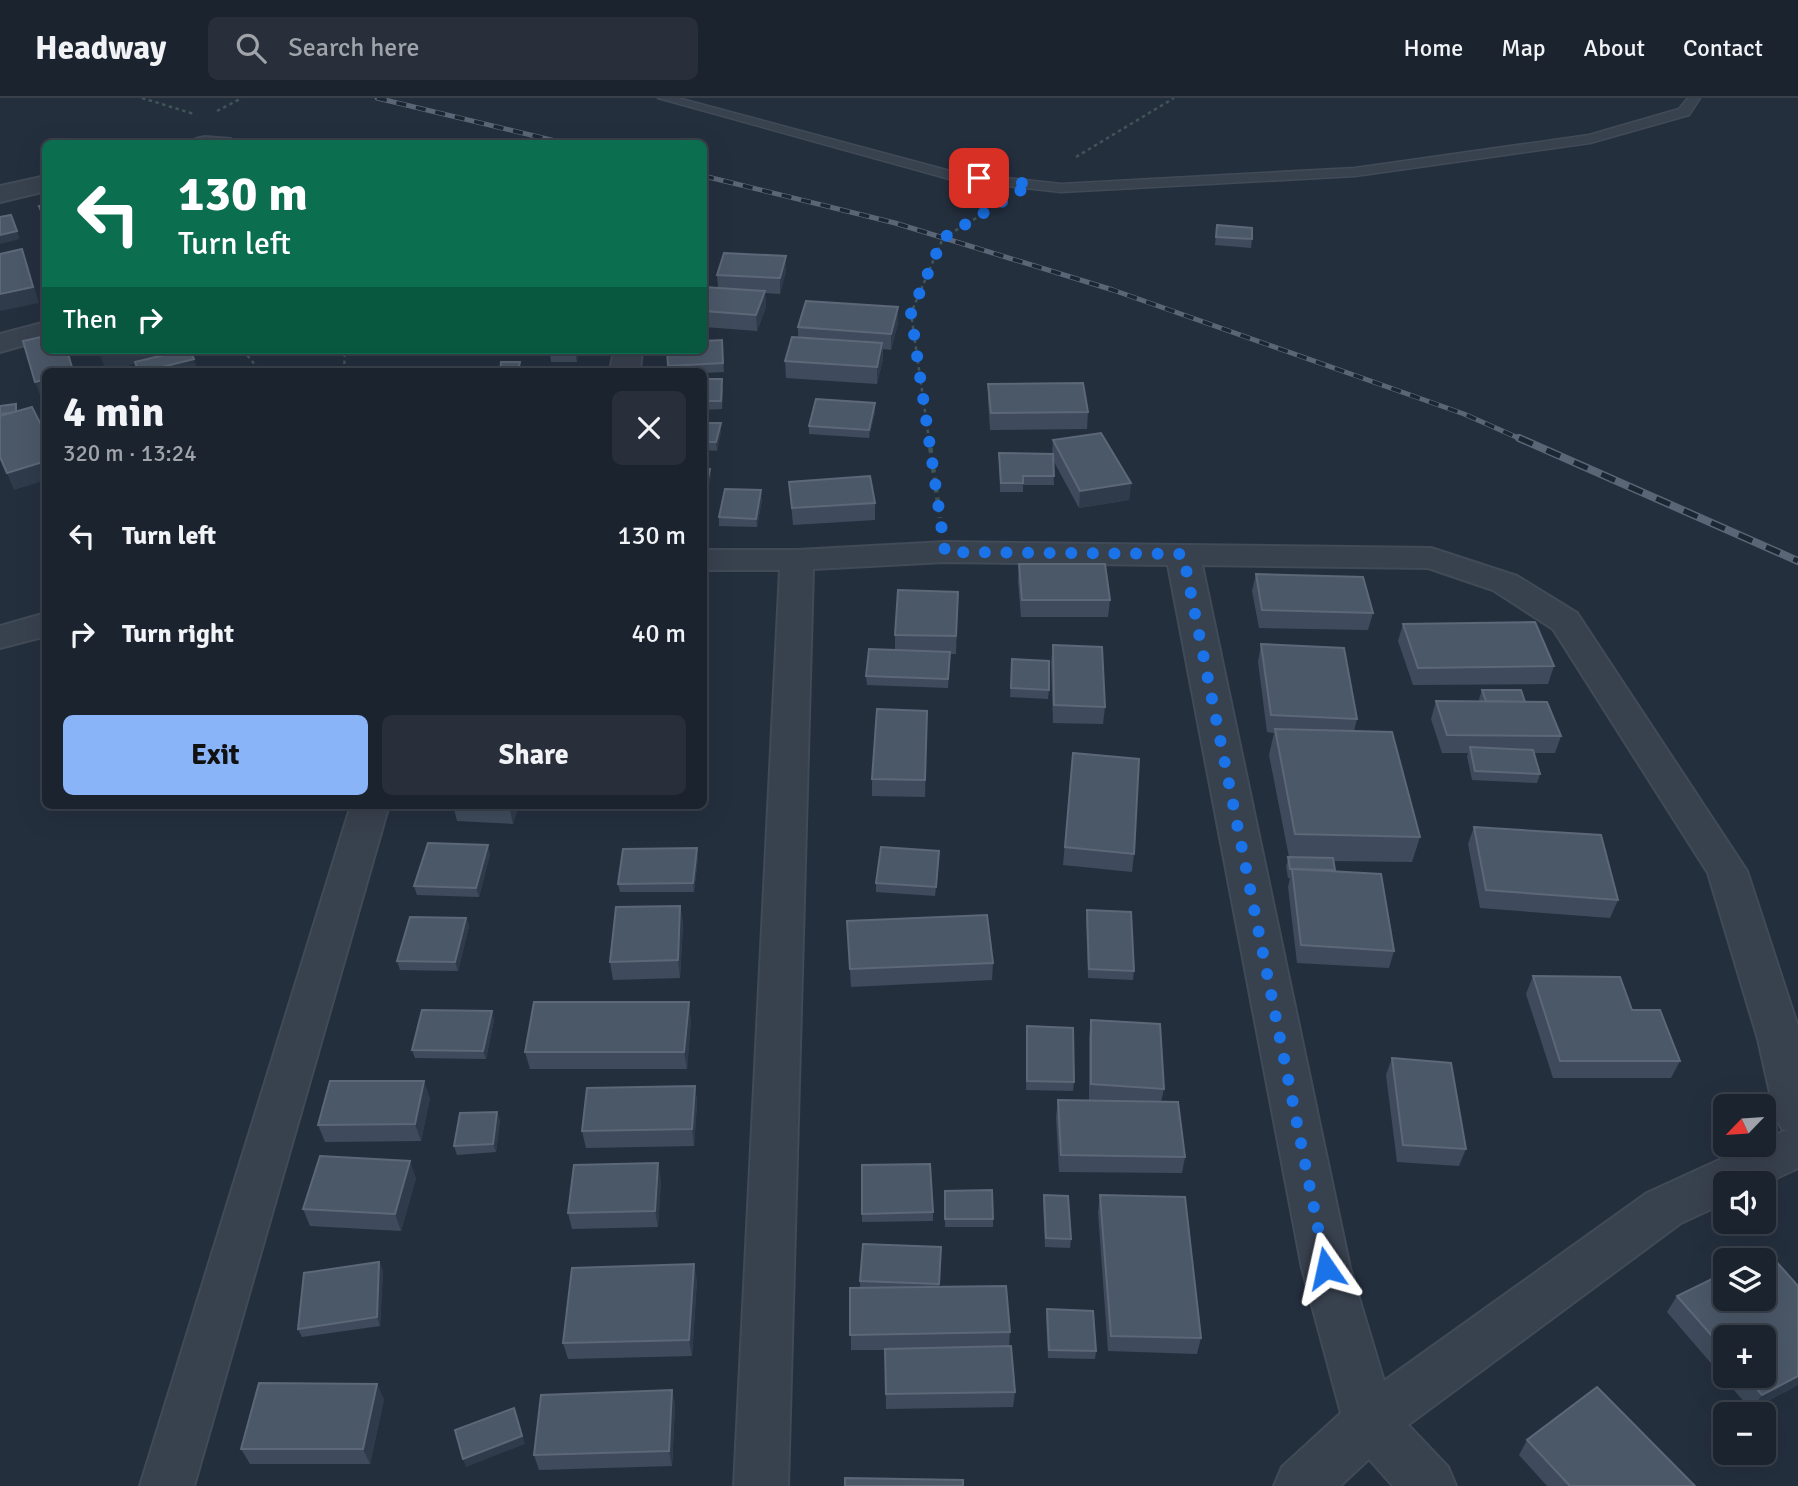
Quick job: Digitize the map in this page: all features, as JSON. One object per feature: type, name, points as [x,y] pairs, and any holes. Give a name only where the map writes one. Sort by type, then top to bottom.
[{"type":"street","points":[[0,194],[42,184]]},
{"type":"street","points":[[0,343],[42,331]]},
{"type":"street","points":[[707,560],[945,552],[1431,558],[1506,583],[1565,621],[1727,871],[1780,1039],[1798,1115]]},
{"type":"street","points":[[1183,554],[1326,1268],[1370,1422],[1429,1486]]},
{"type":"street","points":[[761,1486],[797,559]]},
{"type":"street","points":[[0,638],[42,625]]},
{"type":"street","points":[[167,1486],[369,809]]},
{"type":"street","points":[[1301,1486],[1370,1422],[1664,1208],[1798,1146]]},
{"type":"lane","points":[[664,98],[953,176],[1061,188],[1355,172],[1590,139],[1684,112],[1694,98]]},
{"type":"path","points":[[142,98],[205,117]]},
{"type":"path","points":[[945,552],[911,313],[943,238],[1174,98]]},
{"type":"path","points":[[246,354],[258,368]]},
{"type":"building","points":[[11,215],[17,231],[0,235],[0,217]]},
{"type":"building","points":[[1217,225],[1252,228],[1252,239],[1216,237]]},
{"type":"building","points":[[22,249],[33,287],[0,294],[0,254]]},
{"type":"building","points":[[724,253],[786,256],[780,278],[717,275]]},
{"type":"building","points":[[707,287],[765,291],[756,315],[707,311]]},
{"type":"building","points":[[806,301],[898,307],[891,334],[798,327]]},
{"type":"building","points":[[42,337],[42,354],[68,354],[72,368],[42,368],[42,380],[35,382],[23,341]]},
{"type":"building","points":[[792,337],[882,343],[877,367],[785,361]]},
{"type":"building","points":[[722,340],[723,363],[668,366],[667,354],[707,354],[707,341]]},
{"type":"building","points":[[168,354],[192,354],[194,359],[158,368],[137,368],[135,362]]},
{"type":"building","points":[[501,362],[520,362],[519,368],[500,368]]},
{"type":"building","points":[[707,379],[722,379],[721,401],[707,401]]},
{"type":"building","points":[[1083,383],[1088,412],[991,413],[988,384]]},
{"type":"building","points":[[816,399],[875,403],[869,430],[809,426]]},
{"type":"building","points":[[16,404],[16,412],[0,414],[0,406]]},
{"type":"building","points":[[32,407],[42,427],[42,462],[7,473],[0,457],[0,416]]},
{"type":"building","points":[[707,423],[721,423],[716,442],[707,442]]},
{"type":"building","points":[[1101,433],[1131,483],[1080,491],[1053,440]]},
{"type":"building","points":[[999,453],[1053,454],[1054,476],[1023,476],[1023,483],[1001,483]]},
{"type":"building","points":[[870,476],[875,503],[792,508],[789,482]]},
{"type":"building","points":[[725,489],[761,490],[756,519],[719,517]]},
{"type":"building","points":[[1019,564],[1105,564],[1110,600],[1022,600]]},
{"type":"building","points":[[1256,574],[1363,577],[1373,613],[1262,610]]},
{"type":"building","points":[[898,590],[958,592],[956,636],[895,635]]},
{"type":"building","points":[[1535,622],[1554,666],[1418,668],[1403,624]]},
{"type":"building","points":[[1261,644],[1344,648],[1357,719],[1271,715]]},
{"type":"building","points":[[1053,645],[1102,647],[1105,707],[1054,705]]},
{"type":"building","points":[[869,649],[950,652],[948,679],[866,676]]},
{"type":"building","points":[[1012,659],[1049,661],[1049,690],[1011,688]]},
{"type":"building","points":[[1482,690],[1521,690],[1525,702],[1486,701]]},
{"type":"building","points":[[1436,701],[1547,702],[1561,736],[1447,735]]},
{"type":"building","points":[[877,709],[927,711],[925,780],[872,779]]},
{"type":"building","points":[[1275,729],[1392,732],[1420,837],[1295,834]]},
{"type":"building","points":[[1470,747],[1533,750],[1540,774],[1475,771]]},
{"type":"building","points":[[1073,753],[1139,759],[1134,854],[1065,847]]},
{"type":"building","points":[[1474,827],[1601,835],[1618,900],[1486,890]]},
{"type":"building","points":[[428,843],[488,845],[476,888],[414,886]]},
{"type":"building","points":[[881,847],[939,851],[936,887],[876,883]]},
{"type":"building","points":[[697,848],[693,883],[618,884],[623,849]]},
{"type":"building","points":[[1288,857],[1333,858],[1335,870],[1290,869]]},
{"type":"building","points":[[1292,869],[1381,874],[1394,951],[1301,945]]},
{"type":"building","points":[[680,906],[678,960],[610,962],[616,907]]},
{"type":"building","points":[[1087,910],[1131,912],[1134,971],[1089,969]]},
{"type":"building","points":[[987,915],[993,963],[850,969],[847,921]]},
{"type":"building","points":[[410,917],[466,918],[455,962],[397,961]]},
{"type":"building","points":[[1533,976],[1620,977],[1632,1010],[1660,1010],[1680,1061],[1560,1061]]},
{"type":"building","points":[[534,1002],[689,1002],[684,1052],[525,1052]]},
{"type":"building","points":[[422,1010],[492,1011],[483,1051],[412,1050]]},
{"type":"building","points":[[1091,1020],[1160,1024],[1164,1089],[1091,1084]]},
{"type":"building","points":[[1027,1026],[1073,1028],[1074,1082],[1027,1081]]},
{"type":"building","points":[[1392,1058],[1451,1063],[1466,1149],[1403,1145]]},
{"type":"building","points":[[330,1081],[424,1081],[415,1124],[318,1125]]},
{"type":"building","points":[[695,1086],[692,1129],[582,1131],[587,1088]]},
{"type":"building","points":[[1058,1100],[1178,1102],[1185,1157],[1061,1155]]},
{"type":"building","points":[[497,1112],[493,1144],[454,1146],[460,1113]]},
{"type":"building","points":[[320,1156],[410,1161],[395,1214],[303,1209]]},
{"type":"building","points":[[658,1163],[655,1211],[568,1213],[574,1165]]},
{"type":"building","points":[[930,1164],[933,1212],[862,1214],[862,1165]]},
{"type":"building","points":[[992,1190],[993,1219],[945,1219],[945,1191]]},
{"type":"building","points":[[1044,1195],[1068,1196],[1071,1239],[1046,1238]]},
{"type":"building","points":[[1100,1195],[1185,1197],[1201,1338],[1111,1336]]},
{"type":"building","points":[[863,1244],[941,1247],[939,1284],[860,1281]]},
{"type":"building","points":[[1776,1261],[1798,1286],[1798,1376],[1776,1388],[1776,1325],[1713,1325],[1713,1337],[1677,1296],[1713,1278],[1713,1311],[1776,1311]]},
{"type":"building","points":[[379,1262],[377,1317],[298,1329],[304,1273]]},
{"type":"building","points":[[694,1264],[689,1340],[563,1343],[572,1268]]},
{"type":"building","points":[[1006,1286],[1010,1332],[850,1335],[850,1288]]},
{"type":"building","points":[[1047,1309],[1093,1311],[1096,1351],[1049,1350]]},
{"type":"building","points":[[1011,1346],[1015,1392],[886,1394],[885,1349]]},
{"type":"building","points":[[259,1383],[377,1384],[363,1449],[241,1449]]},
{"type":"building","points":[[1597,1387],[1695,1486],[1570,1486],[1527,1440]]},
{"type":"building","points":[[1756,1388],[1775,1388],[1762,1395]]},
{"type":"building","points":[[672,1390],[669,1451],[534,1455],[541,1395]]},
{"type":"building","points":[[514,1408],[522,1436],[463,1459],[455,1430]]},
{"type":"building","points":[[845,1478],[963,1480],[963,1486],[845,1486]]},
{"type":"railway","points":[[377,98],[551,140]]},
{"type":"railway","points":[[707,177],[895,223],[1113,290],[1464,414],[1523,440]]},
{"type":"railway","points":[[1519,438],[1798,561]]},
{"type":"route","points":[[979,178],[1031,184],[943,238],[911,313],[945,552],[1183,554],[1326,1268]]}]
